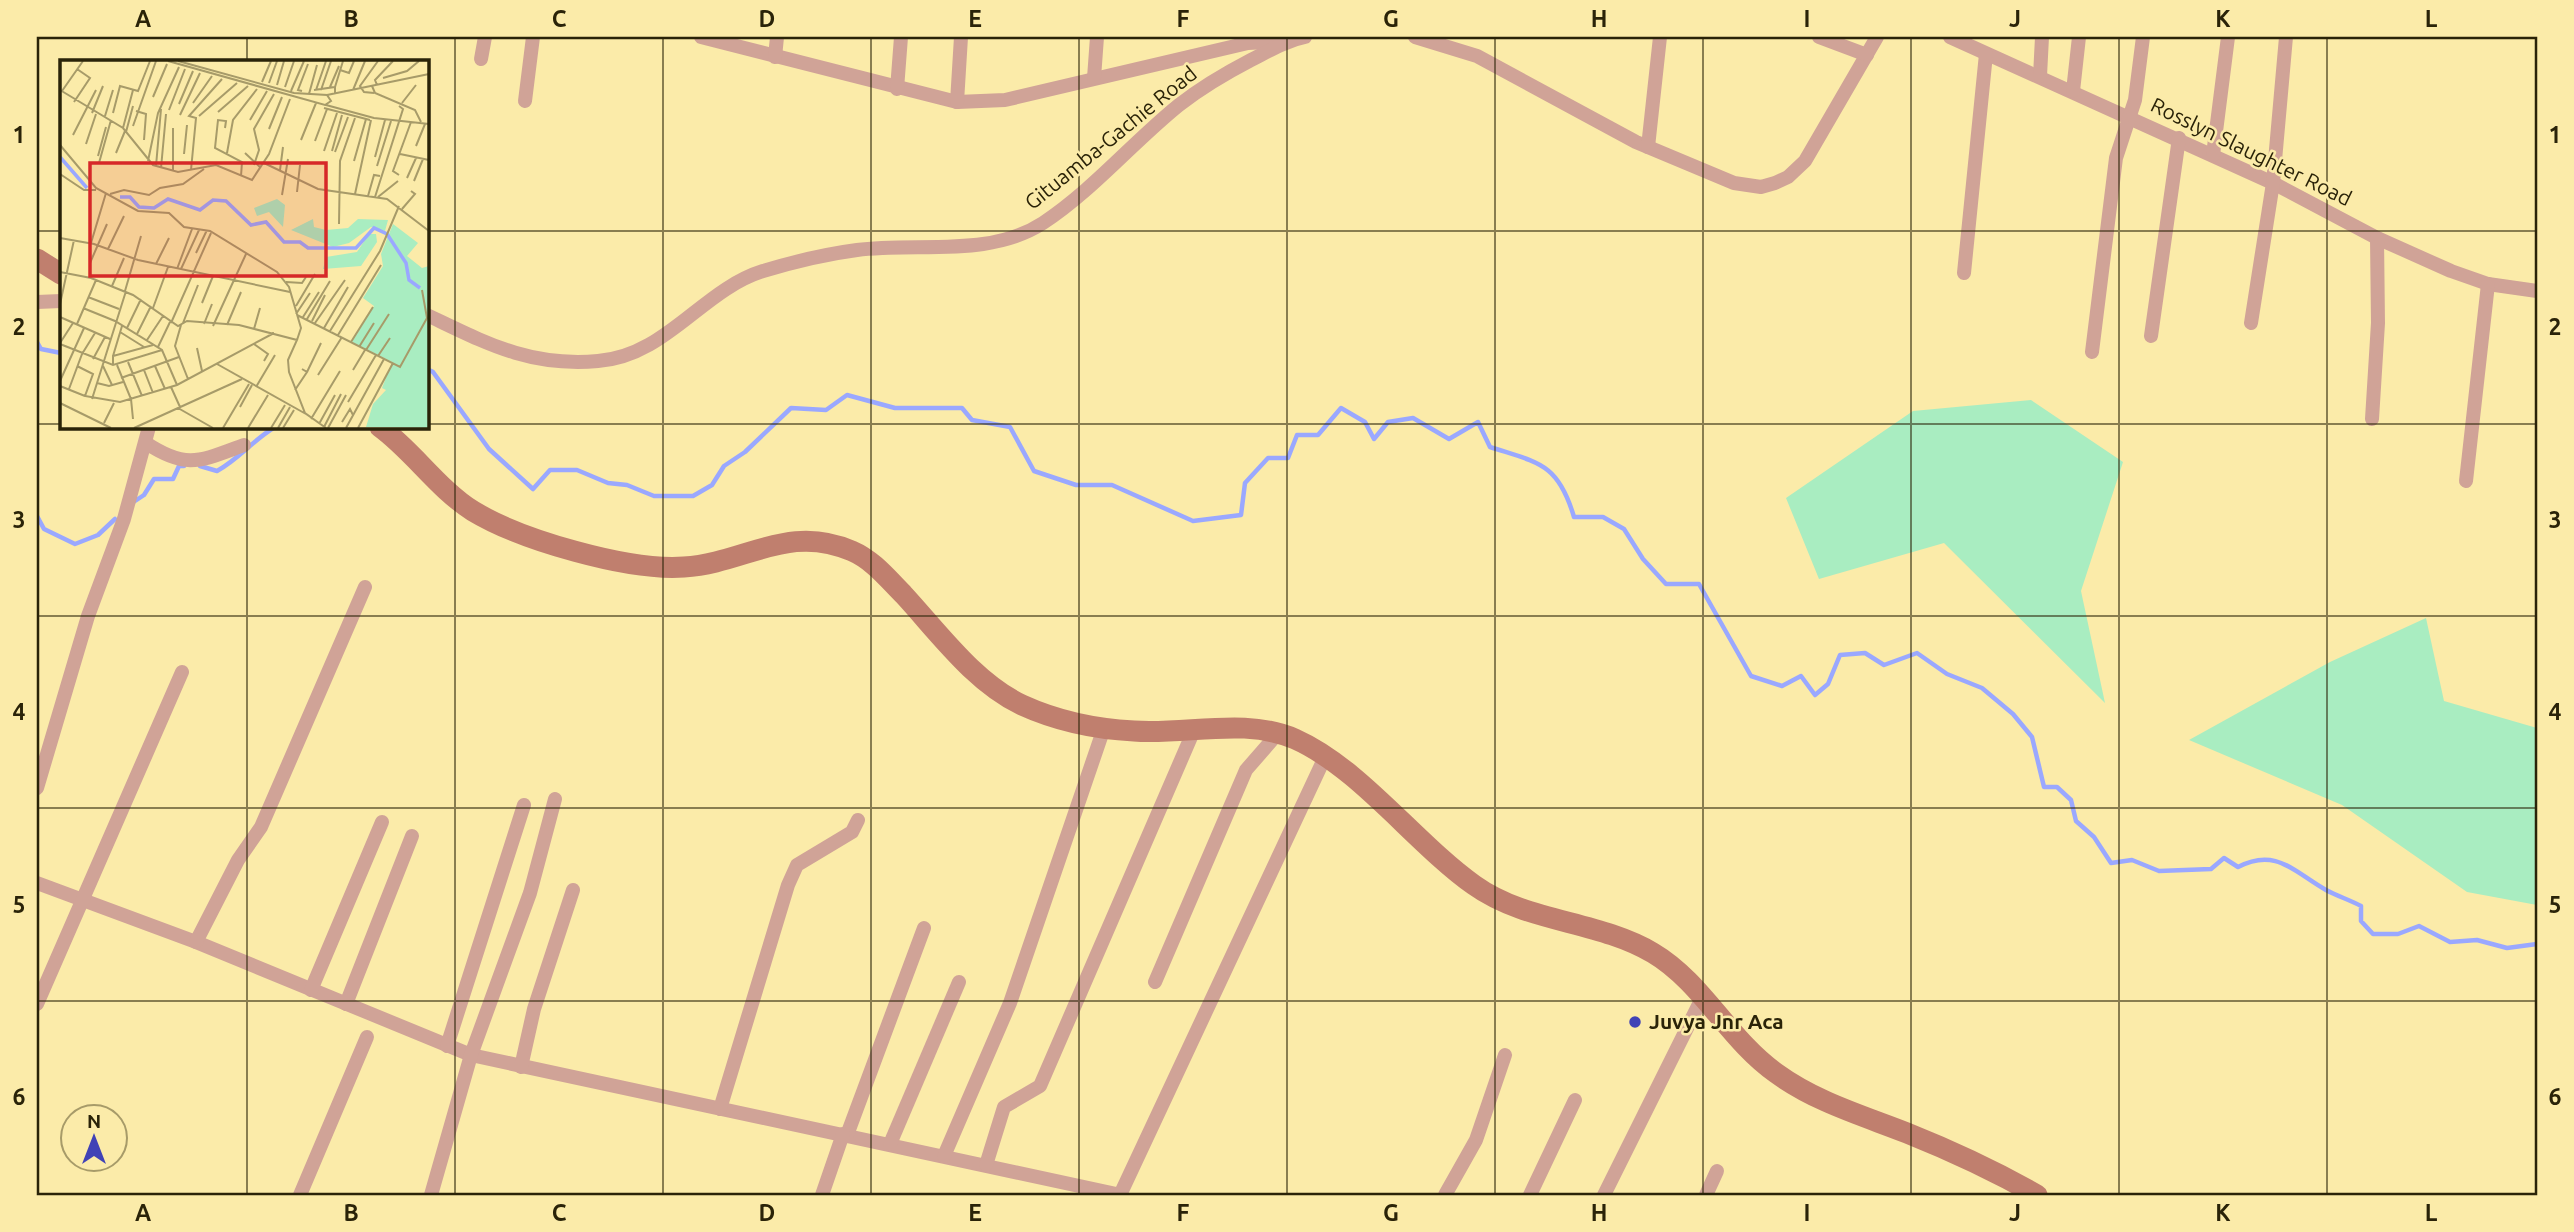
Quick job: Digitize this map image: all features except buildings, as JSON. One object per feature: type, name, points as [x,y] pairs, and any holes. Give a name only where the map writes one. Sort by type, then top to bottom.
[{"type":"main road","points":[[37,259],[60,273]]},
{"type":"main road","points":[[382,429],[470,510],[514,531],[647,568],[688,567],[722,561],[780,541],[813,541],[853,551],[880,570],[982,679],[1019,704],[1073,724],[1135,732],[1235,727],[1279,732],[1325,757],[1475,886],[1508,905],[1615,936],[1654,953],[1684,978],[1773,1072],[1826,1104],[1987,1167],[2037,1195]]},
{"type":"street","points":[[481,58],[485,37]]},
{"type":"street","points":[[525,101],[533,37]]},
{"type":"street","points":[[775,57],[777,37]]},
{"type":"street","points":[[897,89],[901,37]]},
{"type":"street","points":[[957,102],[961,37]]},
{"type":"street","points":[[1094,78],[1097,37]]},
{"type":"street","points":[[1415,37],[1477,57],[1647,147],[1734,183],[1761,187],[1788,177],[1805,161],[1877,37]]},
{"type":"street","points":[[1647,147],[1660,37]]},
{"type":"street","points":[[1819,37],[1867,55]]},
{"type":"street","name":"Rosslyn Slaughter Road","points":[[1950,37],[2179,138],[2273,183],[2377,238],[2451,271],[2488,284],[2537,291]]},
{"type":"street","points":[[2040,76],[2042,37]]},
{"type":"street","points":[[2073,91],[2079,37]]},
{"type":"street","points":[[2091,352],[2116,158],[2135,100],[2143,37]]},
{"type":"street","points":[[2213,155],[2228,37]]},
{"type":"street","points":[[2251,323],[2273,183],[2286,37]]},
{"type":"street","points":[[711,38],[897,89],[957,102],[1005,100],[1248,43],[1297,38]]},
{"type":"street","name":"Gituamba-Gachie Road","points":[[429,315],[490,346],[517,355],[598,361],[636,353],[677,328],[732,285],[761,271],[857,250],[979,244],[1014,238],[1043,223],[1080,194],[1180,104],[1221,76],[1297,38]]},
{"type":"street","points":[[1964,273],[1986,54]]},
{"type":"street","points":[[2151,336],[2179,138]]},
{"type":"street","points":[[2372,419],[2378,323],[2377,238]]},
{"type":"street","points":[[2466,481],[2488,284]]},
{"type":"street","points":[[37,302],[60,301]]},
{"type":"street","points":[[37,788],[88,616],[124,519],[149,429]]},
{"type":"street","points":[[146,443],[181,462],[206,459],[244,446]]},
{"type":"street","points":[[196,942],[238,860],[252,845],[261,827],[365,587]]},
{"type":"street","points":[[37,1003],[182,672]]},
{"type":"street","points":[[944,1156],[1010,1003],[1104,727]]},
{"type":"street","points":[[986,1165],[1004,1107],[1040,1086],[1194,730]]},
{"type":"street","points":[[1155,982],[1246,770],[1279,732]]},
{"type":"street","points":[[37,883],[196,942],[471,1055],[1121,1195],[1325,757]]},
{"type":"street","points":[[431,1195],[471,1055],[530,893],[555,799]]},
{"type":"street","points":[[447,1046],[524,805]]},
{"type":"street","points":[[720,1109],[788,885],[797,865],[852,832],[858,820]]},
{"type":"street","points":[[311,990],[382,822]]},
{"type":"street","points":[[346,1004],[412,836]]},
{"type":"street","points":[[521,1067],[534,1009],[573,890]]},
{"type":"street","points":[[822,1195],[924,928]]},
{"type":"street","points":[[890,1144],[959,982]]},
{"type":"street","points":[[1604,1195],[1702,998]]},
{"type":"street","points":[[300,1195],[367,1037]]},
{"type":"street","points":[[1445,1195],[1476,1140],[1505,1055]]},
{"type":"street","points":[[1530,1195],[1575,1100]]},
{"type":"street","points":[[1706,1195],[1717,1171]]},
{"type":"green space","points":[[2031,400],[2123,462],[2081,591],[2105,703],[1944,543],[1819,579],[1786,498],[1913,411]]},
{"type":"green space","points":[[2426,618],[2444,701],[2537,728],[2537,905],[2467,892],[2342,805],[2189,740],[2330,662]]},
{"type":"waterway","points":[[37,342],[41,349],[60,353]]},
{"type":"waterway","points":[[429,370],[489,449],[533,489],[550,470],[577,470],[608,483],[627,485],[654,496],[693,496],[712,485],[724,466],[745,452],[791,408],[826,410],[847,395],[895,408],[962,408],[972,420],[1010,427],[1034,471],[1076,485],[1112,485],[1193,521],[1241,515],[1245,483],[1268,458],[1288,458],[1297,435],[1318,435],[1341,408],[1365,422],[1374,439],[1388,422],[1413,418],[1449,439],[1478,422],[1490,447],[1534,462],[1553,475],[1568,499],[1574,517],[1603,517],[1624,529],[1643,559],[1666,584],[1699,584],[1751,676],[1782,686],[1801,676],[1815,695],[1828,684],[1840,655],[1865,653],[1884,665],[1917,653],[1947,674],[1982,688],[2013,714],[2032,737],[2044,787],[2057,787],[2071,800],[2076,821],[2094,837],[2111,863],[2132,860],[2159,871],[2211,869],[2224,858],[2238,867],[2251,862],[2274,861],[2361,906],[2361,921],[2373,934],[2398,934],[2419,926],[2450,942],[2477,940],[2507,948],[2537,944]]},
{"type":"waterway","points":[[200,466],[217,471],[272,429]]},
{"type":"waterway","points":[[132,503],[144,495],[154,479],[173,479],[179,466],[184,466]]},
{"type":"waterway","points":[[37,516],[44,529],[75,544],[98,535],[115,519]]},
{"type":"place","name":"Juvya Jnr Aca","points":[[1635,1022]]}]
